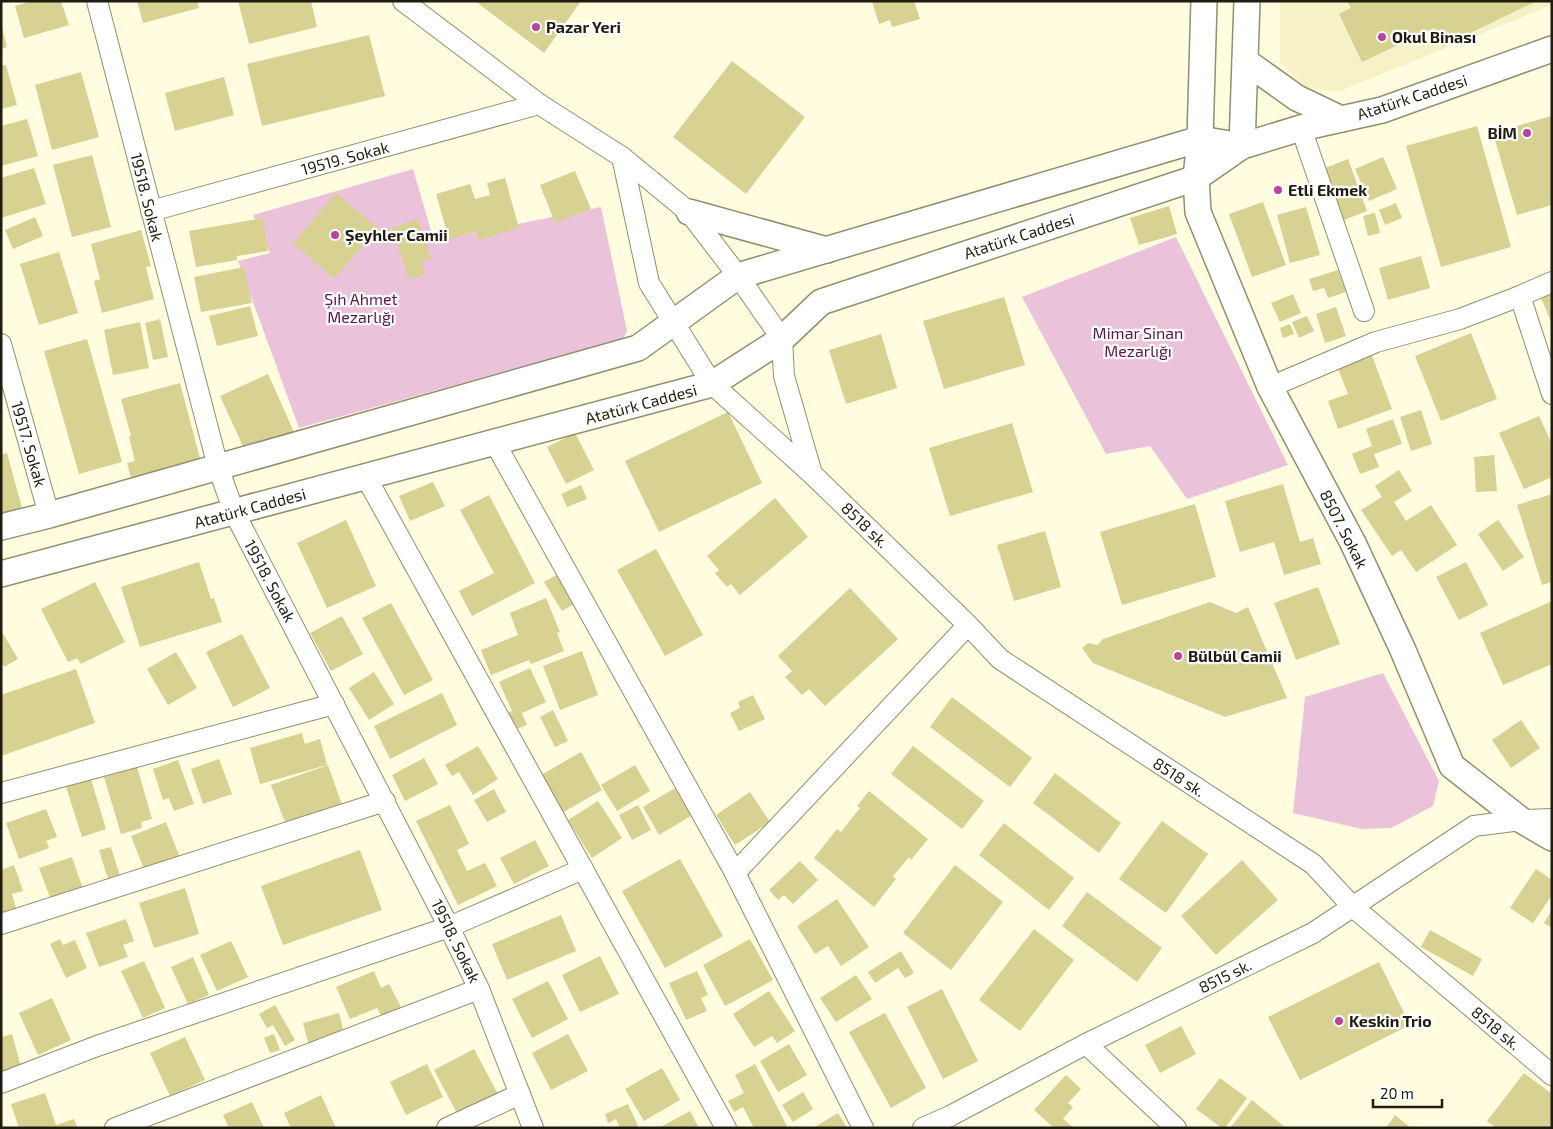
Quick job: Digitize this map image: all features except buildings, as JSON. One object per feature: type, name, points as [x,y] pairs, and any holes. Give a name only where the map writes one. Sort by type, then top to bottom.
[{"type":"street","name":"19518. Sokak","points":[[97,1],[218,467],[234,512],[449,927],[479,989],[533,1128]]},
{"type":"street","points":[[403,1],[539,104],[622,157],[689,212],[738,276],[782,339],[784,376],[812,474]]},
{"type":"street","name":"8507. Sokak","points":[[1204,1],[1200,139],[1196,178],[1198,212],[1270,388],[1352,543],[1402,648],[1452,766],[1521,820],[1552,838]]},
{"type":"street","points":[[1242,146],[1247,1]]},
{"type":"street","name":"Atatürk Caddesi","points":[[1,574],[712,384],[782,339],[822,302],[1196,178],[1242,146],[1300,128],[1382,110],[1552,49]]},
{"type":"street","points":[[1245,60],[1297,98],[1341,119]]},
{"type":"street","name":"19519. Sokak","points":[[151,211],[539,104]]},
{"type":"street","points":[[1300,128],[1364,311]]},
{"type":"street","name":"Atatürk Caddesi","points":[[1,527],[638,348],[738,276],[1200,139],[1242,146]]},
{"type":"street","name":"8518 sk.","points":[[622,157],[649,283],[712,384],[812,474],[968,625],[1000,659],[1313,864],[1353,907],[1552,1075]]},
{"type":"street","points":[[689,212],[827,250]]},
{"type":"street","points":[[1270,388],[1376,342],[1460,319],[1552,282]]},
{"type":"street","points":[[1520,296],[1552,394]]},
{"type":"street","name":"19517. Sokak","points":[[1,344],[49,515]]},
{"type":"street","points":[[495,443],[735,873],[863,1128]]},
{"type":"street","points":[[366,477],[726,1128]]},
{"type":"street","points":[[735,873],[968,625]]},
{"type":"street","points":[[1,793],[334,704]]},
{"type":"street","points":[[1,924],[385,801]]},
{"type":"street","name":"8515 sk.","points":[[923,1128],[956,1122],[1086,1044],[1313,933],[1474,826],[1521,820],[1552,819]]},
{"type":"street","points":[[1,1083],[96,1046],[449,927],[583,869]]},
{"type":"street","points":[[116,1128],[479,989]]},
{"type":"street","points":[[1086,1044],[1176,1128]]},
{"type":"street","points":[[447,1128],[520,1094]]},
{"type":"shaded area","points":[[1280,1],[1552,1],[1552,5],[1337,92],[1306,87],[1280,63]]},
{"type":"green space","name":"Şıh Ahmet Mezarlığı","points":[[413,169],[434,241],[601,207],[627,331],[623,339],[299,428],[238,261],[270,253],[253,215]]},
{"type":"green space","name":"Mimar Sinan Mezarlığı","points":[[1176,237],[1288,465],[1187,499],[1150,446],[1106,454],[1022,297]]},
{"type":"green space","points":[[1383,673],[1439,781],[1433,806],[1391,828],[1362,829],[1293,813],[1305,697]]},
{"type":"place","name":"Pazar Yeri","points":[[536,27]]},
{"type":"place","name":"Okul Binası","points":[[1382,37]]},
{"type":"place","name":"BİM","points":[[1527,133]]},
{"type":"place","name":"Etli Ekmek","points":[[1278,190]]},
{"type":"place","name":"Şeyhler Camii","points":[[335,235]]},
{"type":"place","name":"Bülbül Camii","points":[[1178,656]]},
{"type":"place","name":"Keskin Trio","points":[[1339,1021]]}]
